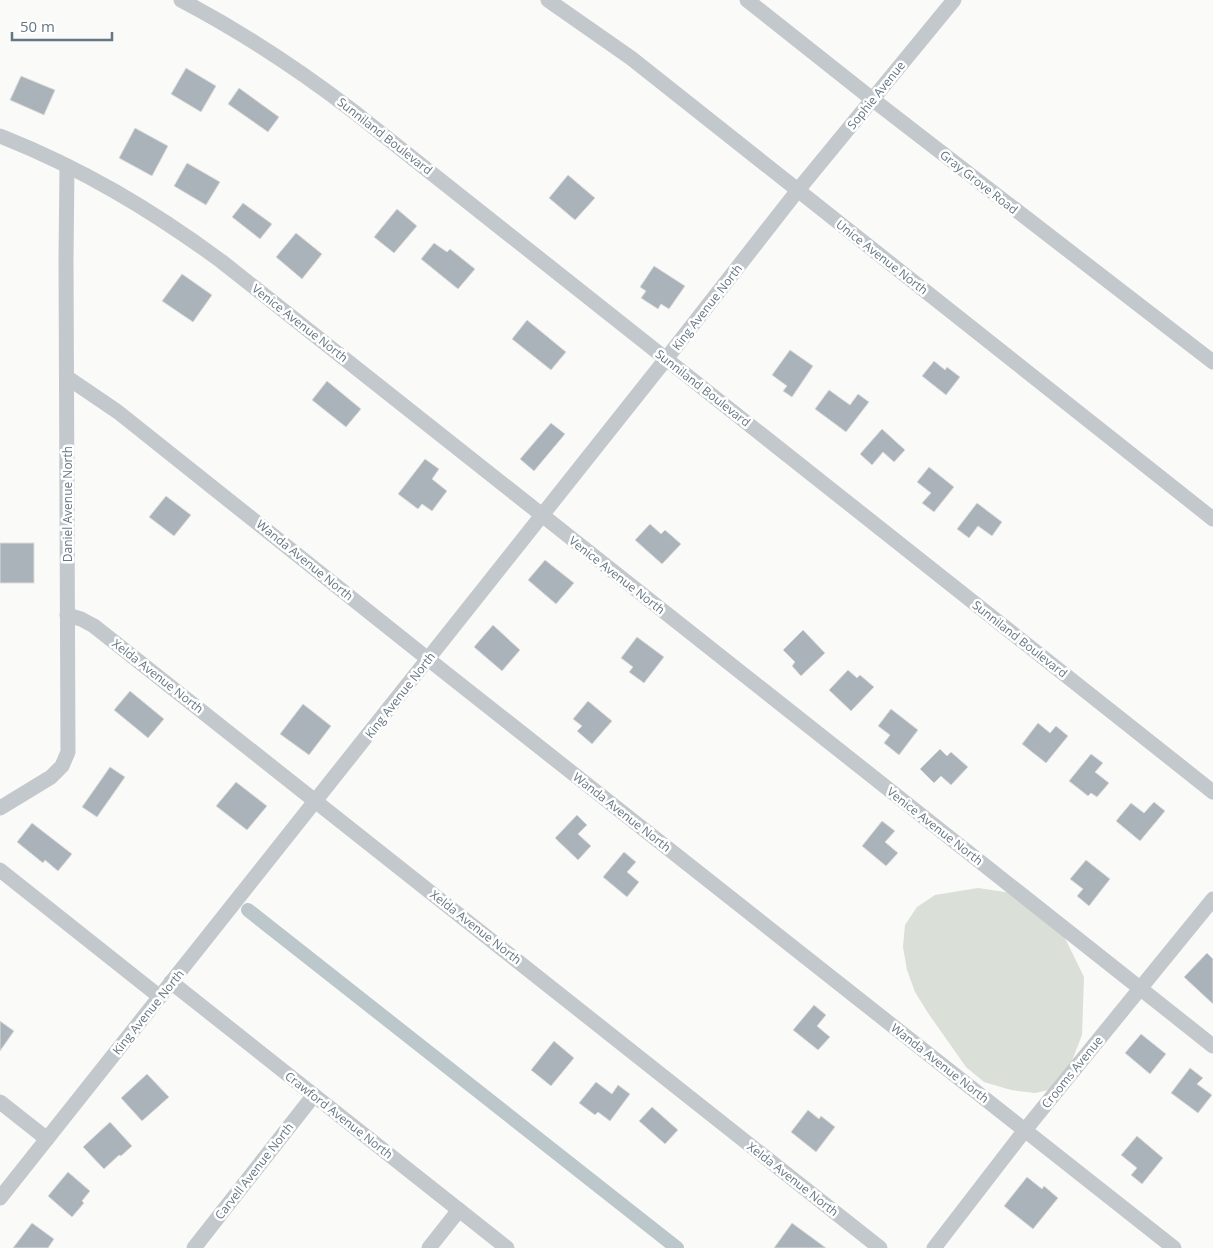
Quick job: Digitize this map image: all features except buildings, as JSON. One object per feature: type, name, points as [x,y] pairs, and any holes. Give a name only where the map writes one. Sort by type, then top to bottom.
[{"type":"street","name":"Sunniland Boulevard","points":[[181,0],[255,42],[353,110],[1213,792]]},
{"type":"street","name":"Unice Avenue North","points":[[548,0],[631,58],[1213,519]]},
{"type":"street","name":"Gray Grove Road","points":[[747,0],[1213,362]]},
{"type":"street","name":"Sophie Avenue","points":[[798,190],[954,0]]},
{"type":"street","name":"Venice Avenue North","points":[[0,136],[67,166],[144,207],[180,230],[1213,1046]]},
{"type":"street","name":"Daniel Avenue North","points":[[0,808],[51,777],[62,766],[68,752],[67,166]]},
{"type":"street","name":"King Avenue North","points":[[0,1198],[798,190]]},
{"type":"street","name":"Wanda Avenue North","points":[[68,378],[118,412],[1174,1248]]},
{"type":"street","name":"Xelda Avenue North","points":[[67,615],[82,619],[94,626],[880,1248]]},
{"type":"street","points":[[0,870],[160,997]]},
{"type":"street","name":"Crooms Avenue","points":[[934,1248],[1025,1130],[1213,898]]},
{"type":"street","name":"Crawford Avenue North","points":[[171,982],[507,1248]]},
{"type":"street","name":"Carvell Avenue North","points":[[194,1248],[314,1095]]},
{"type":"street","points":[[0,1102],[47,1139]]},
{"type":"street","points":[[429,1248],[459,1210]]},
{"type":"shaded area","points":[[978,888],[1012,893],[1062,932],[1084,977],[1082,1035],[1070,1066],[1053,1089],[1035,1093],[1011,1090],[984,1082],[966,1067],[915,992],[907,970],[903,947],[905,925],[917,907],[935,895]]},
{"type":"waterway","points":[[248,910],[677,1248]]}]
